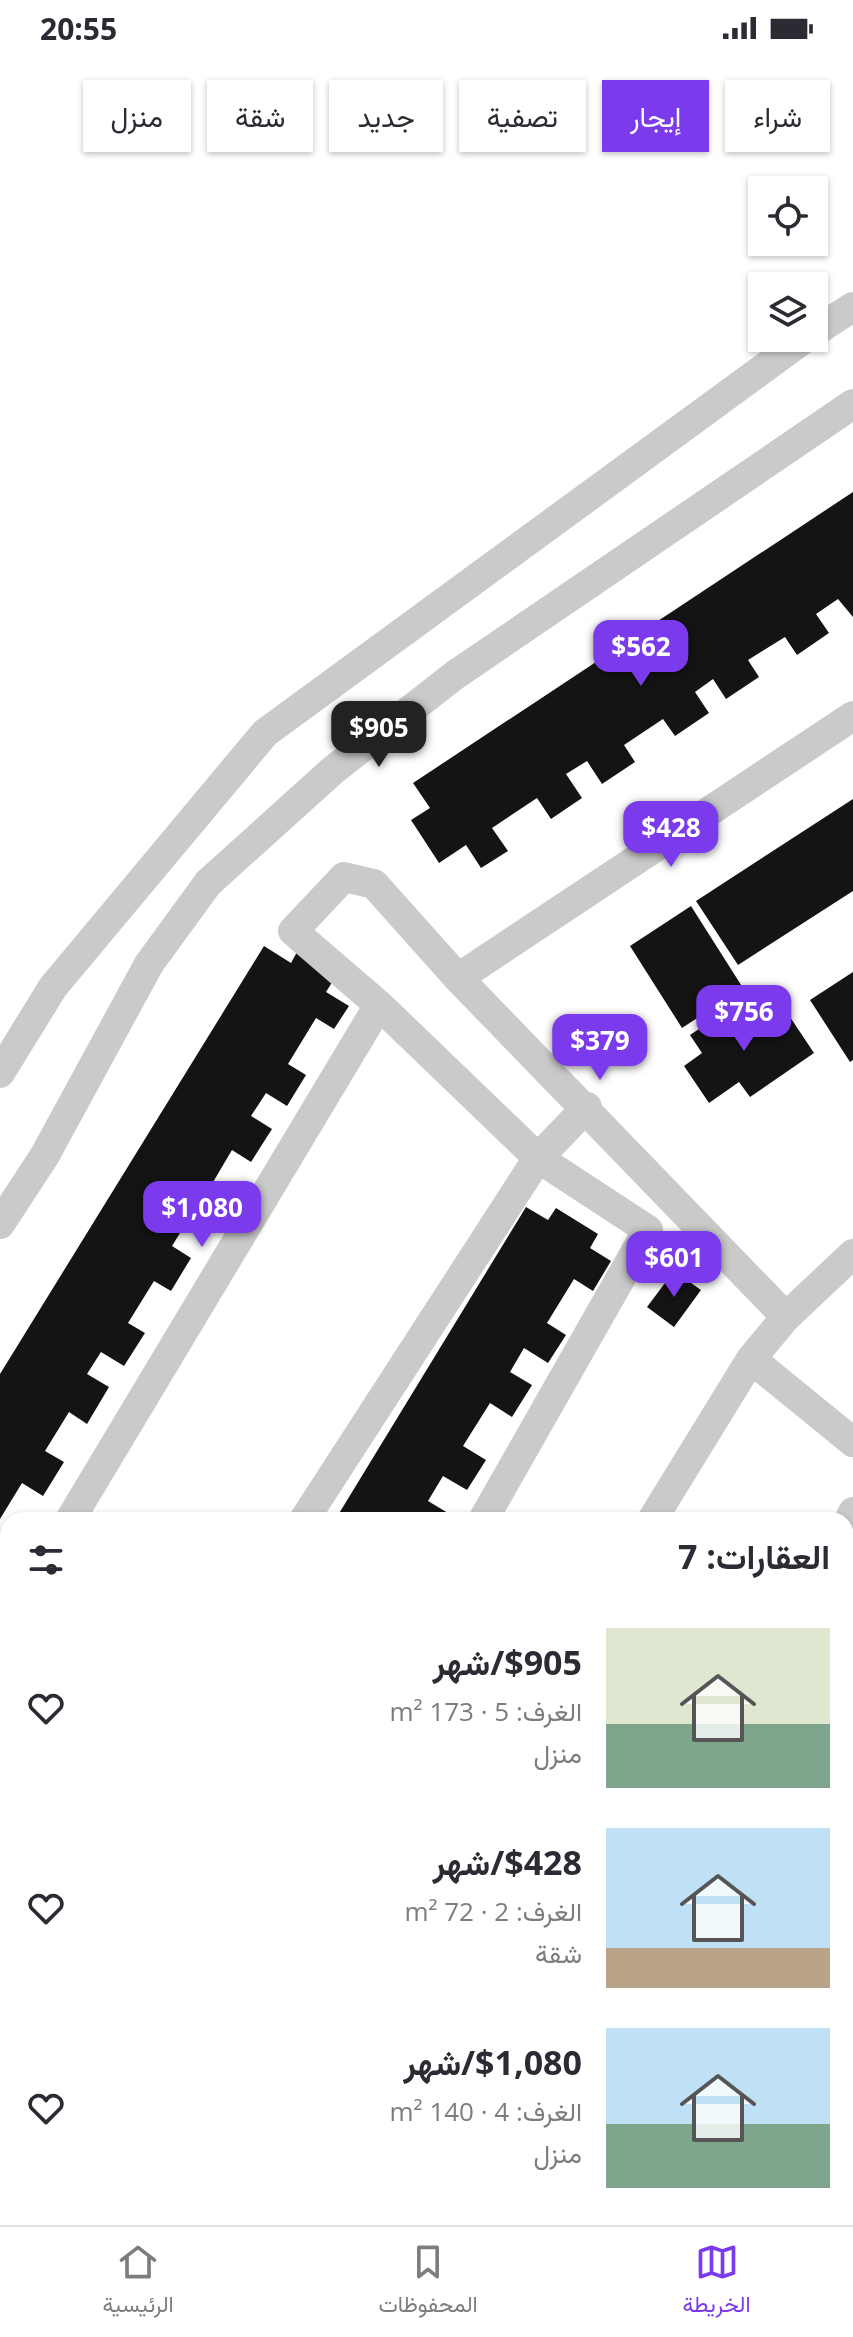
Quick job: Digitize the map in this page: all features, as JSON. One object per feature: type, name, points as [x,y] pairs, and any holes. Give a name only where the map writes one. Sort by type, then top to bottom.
[{"type":"street","points":[[828,323],[853,307]]},
{"type":"street","points":[[0,1073],[53,987],[265,733],[786,352]]},
{"type":"street","points":[[0,1224],[45,1155],[149,964],[208,883],[332,771],[455,675],[853,404]]},
{"type":"street","points":[[458,978],[853,716]]},
{"type":"street","points":[[488,1512],[648,1230],[538,1158],[379,1005],[293,931],[344,877],[374,884],[458,978],[587,1107],[786,1317]]},
{"type":"street","points":[[75,1512],[379,1005]]},
{"type":"street","points":[[309,1512],[538,1158],[587,1107]]},
{"type":"street","points":[[657,1512],[751,1359],[786,1317],[853,1254]]},
{"type":"street","points":[[751,1359],[853,1442]]},
{"type":"building","points":[[853,492],[853,617],[838,599],[816,614],[829,633],[797,655],[785,637],[748,660],[759,677],[726,699],[713,679],[695,692],[709,713],[675,736],[663,719],[624,745],[635,762],[602,784],[587,761],[566,774],[582,798],[551,819],[537,798],[492,828],[508,851],[481,868],[466,845],[439,863],[411,820],[430,808],[413,783]]},
{"type":"building","points":[[853,799],[853,891],[738,965],[696,901]]},
{"type":"building","points":[[691,906],[743,988],[682,1028],[630,946]]},
{"type":"building","points":[[264,946],[291,963],[297,952],[336,976],[326,992],[349,1006],[334,1029],[316,1018],[288,1064],[306,1075],[287,1106],[266,1093],[251,1116],[272,1129],[251,1162],[232,1150],[206,1194],[224,1205],[204,1237],[185,1225],[172,1246],[191,1258],[171,1291],[154,1281],[128,1323],[145,1333],[124,1366],[101,1352],[87,1374],[109,1387],[87,1424],[69,1412],[45,1451],[64,1462],[43,1496],[22,1483],[4,1512],[0,1512],[0,1374]]},
{"type":"building","points":[[853,972],[853,1060],[850,1062],[810,1000]]},
{"type":"building","points":[[741,1001],[765,1035],[790,1017],[814,1053],[750,1097],[739,1082],[709,1103],[684,1066],[702,1053],[690,1035]]},
{"type":"building","points":[[526,1207],[548,1220],[556,1208],[598,1234],[590,1248],[611,1261],[593,1291],[574,1279],[547,1323],[566,1335],[548,1363],[524,1348],[510,1372],[532,1385],[512,1417],[490,1403],[463,1446],[486,1460],[467,1490],[443,1476],[428,1501],[446,1512],[340,1512]]},
{"type":"building","points":[[674,1271],[701,1290],[674,1327],[647,1307]]}]
